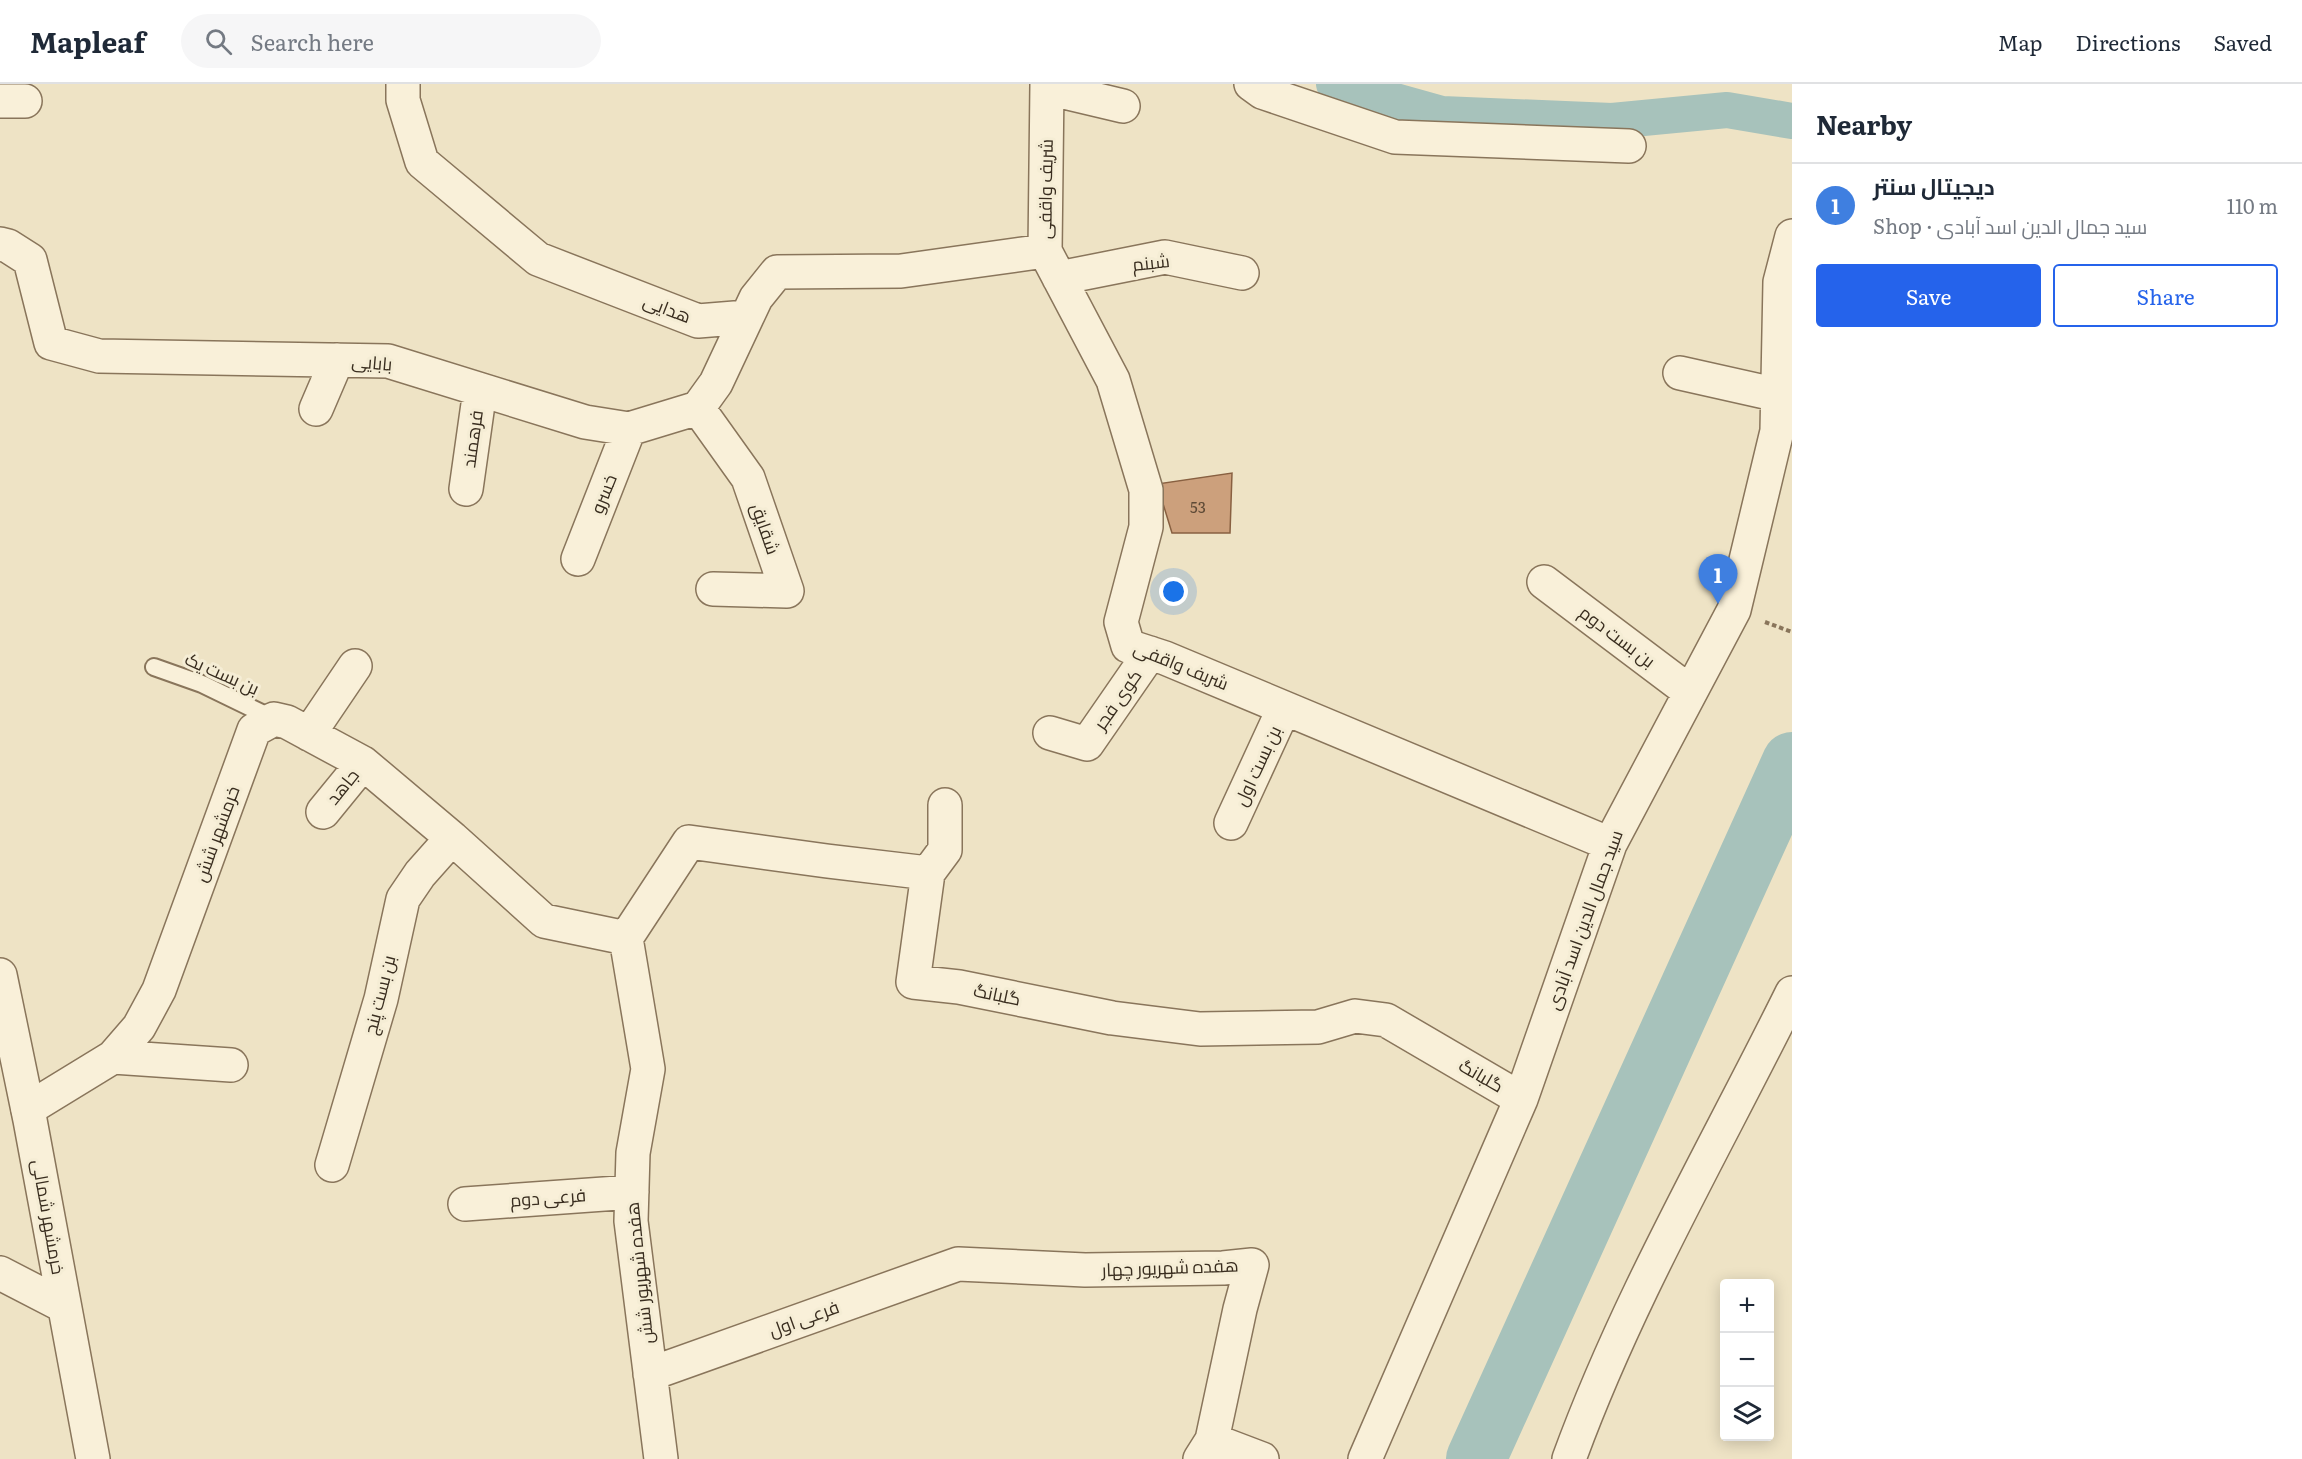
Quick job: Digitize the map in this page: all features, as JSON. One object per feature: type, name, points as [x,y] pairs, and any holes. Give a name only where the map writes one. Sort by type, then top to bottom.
[{"type":"street","name":"هدایی","points":[[403,84],[403,100],[422,162],[538,259],[698,321],[747,317]]},
{"type":"street","points":[[1251,84],[1262,92],[1395,137],[1629,146]]},
{"type":"street","points":[[1047,86],[1123,106]]},
{"type":"street","name":"شریف واقفی","points":[[1047,86],[1052,265],[1113,380],[1146,490],[1146,526],[1120,622],[1128,646],[1284,708],[1610,844]]},
{"type":"street","name":"سید جمال الدین اسد آبادی","points":[[1365,1459],[1521,1099],[1610,844],[1734,610],[1777,431],[1780,282],[1792,236]]},
{"type":"street","name":"بابایی","points":[[0,244],[8,246],[30,261],[51,343],[99,356],[387,361],[585,422],[629,429],[698,408]]},
{"type":"street","name":"شبنم","points":[[1052,265],[1165,258],[1242,273]]},
{"type":"street","points":[[698,408],[716,383],[756,298],[777,272],[901,271],[1052,265]]},
{"type":"street","points":[[316,409],[337,360]]},
{"type":"street","points":[[1680,374],[1778,395]]},
{"type":"street","name":"فرهمند","points":[[466,489],[480,390]]},
{"type":"street","name":"شقایق","points":[[698,408],[748,478],[787,591],[713,589]]},
{"type":"street","name":"خسرو","points":[[578,559],[629,429]]},
{"type":"street","name":"بن بست دوم","points":[[1544,582],[1690,692]]},
{"type":"street","name":"کوی فجر","points":[[1050,733],[1087,744],[1150,653]]},
{"type":"street","points":[[309,734],[355,666]]},
{"type":"street","name":"بن بست اول","points":[[1231,823],[1284,708]]},
{"type":"street","points":[[274,719],[287,722],[363,763],[452,838],[544,921],[626,938],[689,842],[928,873],[945,850],[945,805]]},
{"type":"street","name":"خرمشهر شش","points":[[28,1108],[113,1058],[139,1027],[159,990],[254,730],[274,719]]},
{"type":"street","name":"جاهد","points":[[323,812],[363,763]]},
{"type":"street","name":"بن بست پنج","points":[[332,1165],[381,999],[402,899],[420,874],[452,838]]},
{"type":"street","name":"گلبانگ","points":[[928,873],[913,982],[959,987],[1112,1018],[1200,1029],[1318,1028],[1354,1016],[1386,1020],[1521,1099]]},
{"type":"street","name":"هفده شهریور شش","points":[[626,938],[648,1069],[633,1153],[631,1221],[660,1459]]},
{"type":"street","name":"خرمشهر شمالی","points":[[0,975],[28,1108],[93,1459]]},
{"type":"street","points":[[1569,1459],[1589,1404],[1642,1288],[1792,993]]},
{"type":"street","points":[[113,1058],[231,1065]]},
{"type":"street","name":"فرعی دوم","points":[[465,1204],[632,1192]]},
{"type":"street","name":"فرعی اول","points":[[650,1374],[958,1264]]},
{"type":"street","name":"هفده شهریور چهار","points":[[958,1264],[1085,1270],[1223,1268],[1252,1265],[1206,1449]]},
{"type":"street","points":[[0,1273],[64,1306]]},
{"type":"street","points":[[1206,1449],[1262,1459]]},
{"type":"lane","name":"بن بست یک","points":[[154,667],[202,684],[274,719]]},
{"type":"path","points":[[1780,628],[1792,632]]},
{"type":"building","points":[[1232,473],[1230,533],[1172,533],[1157,484]]},
{"type":"waterway","points":[[1334,84],[1442,114],[1612,121],[1727,110],[1792,121]]},
{"type":"waterway","points":[[1476,1459],[1792,762]]},
{"type":"place","name":"دیجیتال سنتر","points":[[1718,604]]}]
